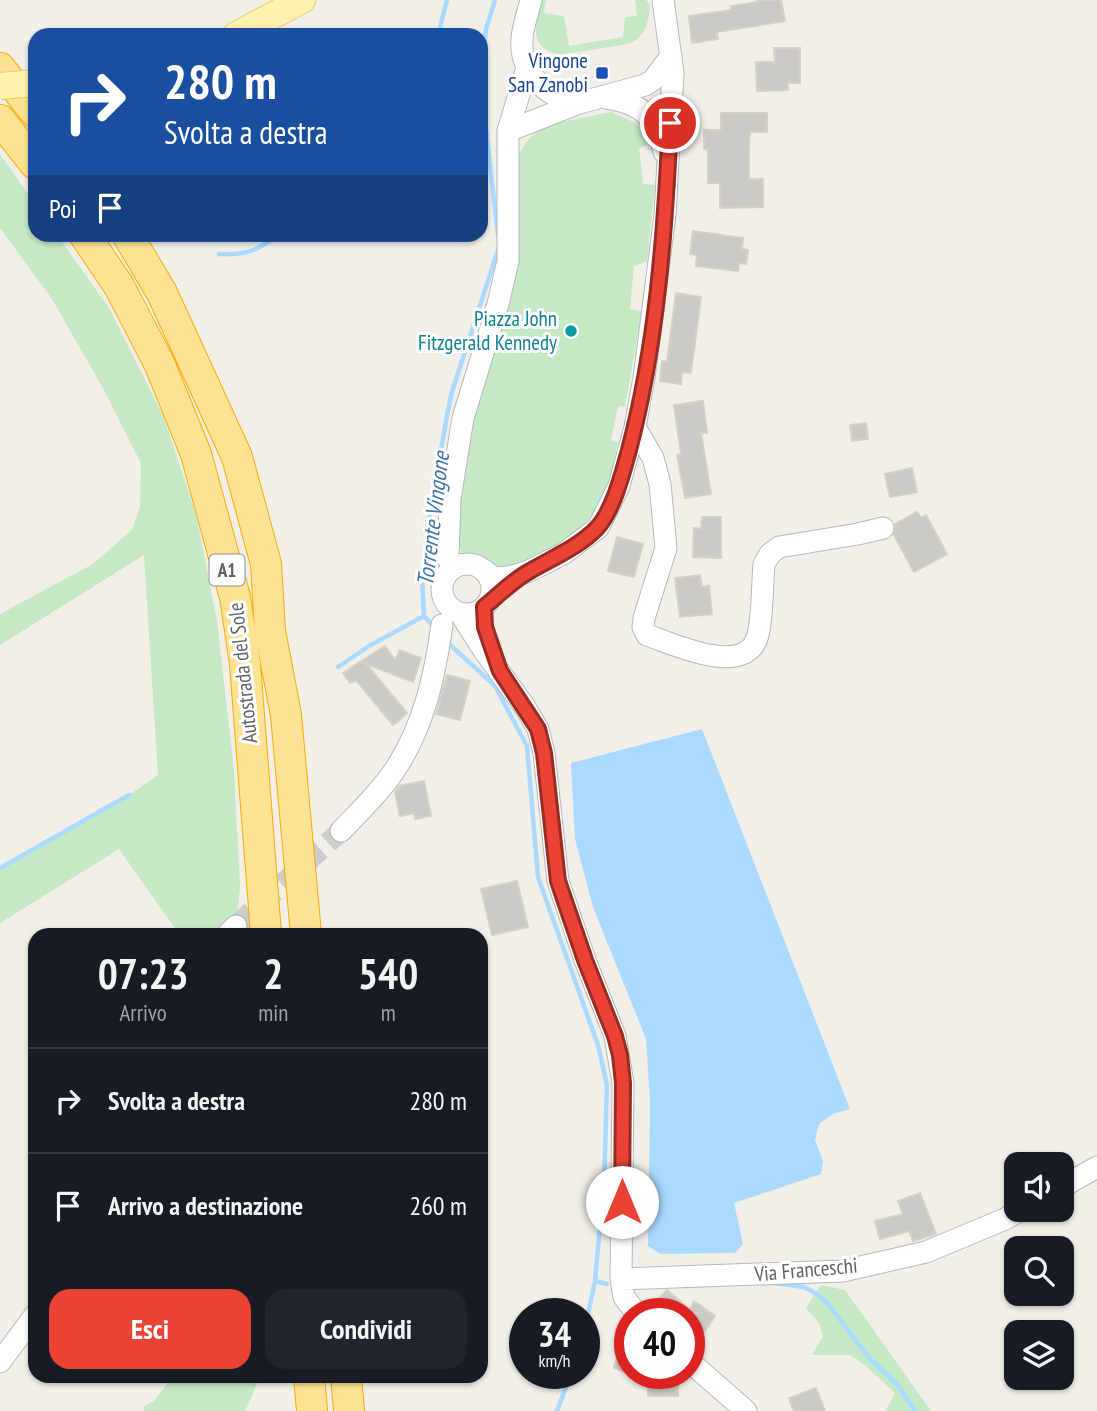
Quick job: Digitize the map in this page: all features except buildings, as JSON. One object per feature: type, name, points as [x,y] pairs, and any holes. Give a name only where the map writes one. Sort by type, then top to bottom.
[{"type":"highway","points":[[0,68],[28,103]]},
{"type":"highway","points":[[0,120],[28,155]]},
{"type":"highway","name":"Autostrada del Sole","points":[[89,242],[119,286],[160,365],[196,454],[235,597],[245,664],[266,928]]},
{"type":"highway","name":"Autostrada del Sole","points":[[132,242],[162,293],[237,457],[266,564],[270,631],[285,715],[305,928]]},
{"type":"highway","points":[[310,1383],[312,1411]]},
{"type":"highway","points":[[347,1383],[349,1411]]},
{"type":"main road","points":[[249,28],[302,0]]},
{"type":"main road","points":[[0,86],[28,84]]},
{"type":"street","points":[[531,0],[522,39],[527,68],[548,92],[579,103]]},
{"type":"street","points":[[341,831],[365,807],[398,765],[421,721],[449,623],[443,593],[444,579],[453,568],[468,564],[499,579],[527,572],[563,554],[598,527],[619,485],[635,427],[656,299],[666,215],[671,57],[663,0]]},
{"type":"street","points":[[508,131],[579,103],[645,85],[653,80],[671,57]]},
{"type":"street","points":[[453,568],[448,558],[450,499],[463,418],[498,304],[508,261],[508,131],[527,68]]},
{"type":"street","points":[[601,97],[636,105],[646,113],[656,126],[668,172]]},
{"type":"street","points":[[635,427],[653,458],[660,484],[666,548],[644,618],[643,626],[647,635],[710,656],[722,658],[739,655],[750,648],[758,636],[764,564],[770,554],[779,547],[883,528]]},
{"type":"street","points":[[484,570],[491,584],[485,627],[500,671]]},
{"type":"street","points":[[449,623],[486,606],[527,572]]},
{"type":"street","points":[[449,623],[485,652],[538,729],[544,753],[558,881],[620,1055],[623,1083],[621,1279],[625,1298]]},
{"type":"street","points":[[1074,1179],[1097,1167]]},
{"type":"street","name":"Via Franceschi","points":[[621,1279],[843,1271],[926,1252],[1004,1219]]},
{"type":"street","points":[[0,1362],[28,1324]]},
{"type":"street","points":[[705,1375],[746,1411]]},
{"type":"green space","points":[[541,0],[546,0],[544,13],[564,16],[569,46],[623,37],[625,17],[637,16],[635,0],[646,0],[650,9],[644,30],[633,42],[557,54],[540,45],[537,38]]},
{"type":"green space","name":"Piazza John Fitzgerald Kennedy","points":[[611,112],[638,124],[648,144],[639,148],[643,184],[655,185],[647,261],[634,266],[630,309],[642,311],[625,407],[618,406],[611,440],[618,442],[610,480],[603,499],[578,531],[529,564],[495,570],[480,559],[465,556],[454,542],[456,511],[518,156],[527,141],[542,126]]},
{"type":"green space","points":[[0,154],[28,194],[28,242],[62,242],[109,308],[164,418],[196,514],[217,621],[234,770],[240,887],[234,928],[175,928],[119,849],[0,923],[0,868],[129,795],[158,775],[144,555],[0,645],[0,614],[93,564],[132,530],[140,507],[141,463],[104,390],[52,299],[0,228]]},
{"type":"green space","points":[[821,1285],[845,1290],[931,1411],[886,1411],[895,1393],[866,1366],[850,1355],[812,1355],[823,1336],[819,1323],[806,1308]]},
{"type":"green space","points":[[168,1383],[258,1383],[245,1411],[144,1411],[143,1407],[154,1401]]},
{"type":"water","points":[[702,729],[850,1109],[833,1114],[819,1124],[815,1140],[823,1161],[821,1174],[734,1203],[743,1244],[735,1253],[660,1254],[648,1246],[650,1102],[646,1039],[593,907],[575,839],[571,763]]},
{"type":"waterway","points":[[440,28],[447,0]]},
{"type":"waterway","name":"Torrente Vingone","points":[[486,28],[495,0]]},
{"type":"waterway","name":"Torrente Vingone","points":[[488,147],[498,235]]},
{"type":"waterway","points":[[219,254],[250,251],[267,242]]},
{"type":"waterway","name":"Torrente Vingone","points":[[434,627],[424,616],[422,576],[432,498],[451,395],[499,247]]},
{"type":"waterway","points":[[338,667],[369,646],[424,616]]},
{"type":"waterway","name":"Torrente Vingone","points":[[447,642],[495,686],[527,746],[538,877],[598,1045],[607,1085],[604,1183],[591,1298]]},
{"type":"waterway","points":[[0,868],[129,795]]},
{"type":"waterway","points":[[595,1281],[607,1284]]},
{"type":"waterway","points":[[774,1283],[804,1287],[817,1294],[829,1305],[869,1358],[897,1384],[915,1411]]},
{"type":"waterway","name":"Torrente Vingone","points":[[557,1411],[565,1389]]},
{"type":"tunnel","points":[[236,926],[341,831]]},
{"type":"place","name":"Vingone San Zanobi","points":[[602,73]]},
{"type":"place","name":"Piazza John Fitzgerald Kennedy","points":[[571,331]]},
{"type":"route","points":[[622,1202],[623,1083],[620,1055],[558,881],[544,753],[538,729],[500,671],[489,642],[483,615],[484,607],[527,572],[563,554],[598,527],[619,485],[638,413],[656,299],[666,215],[670,123]]}]
